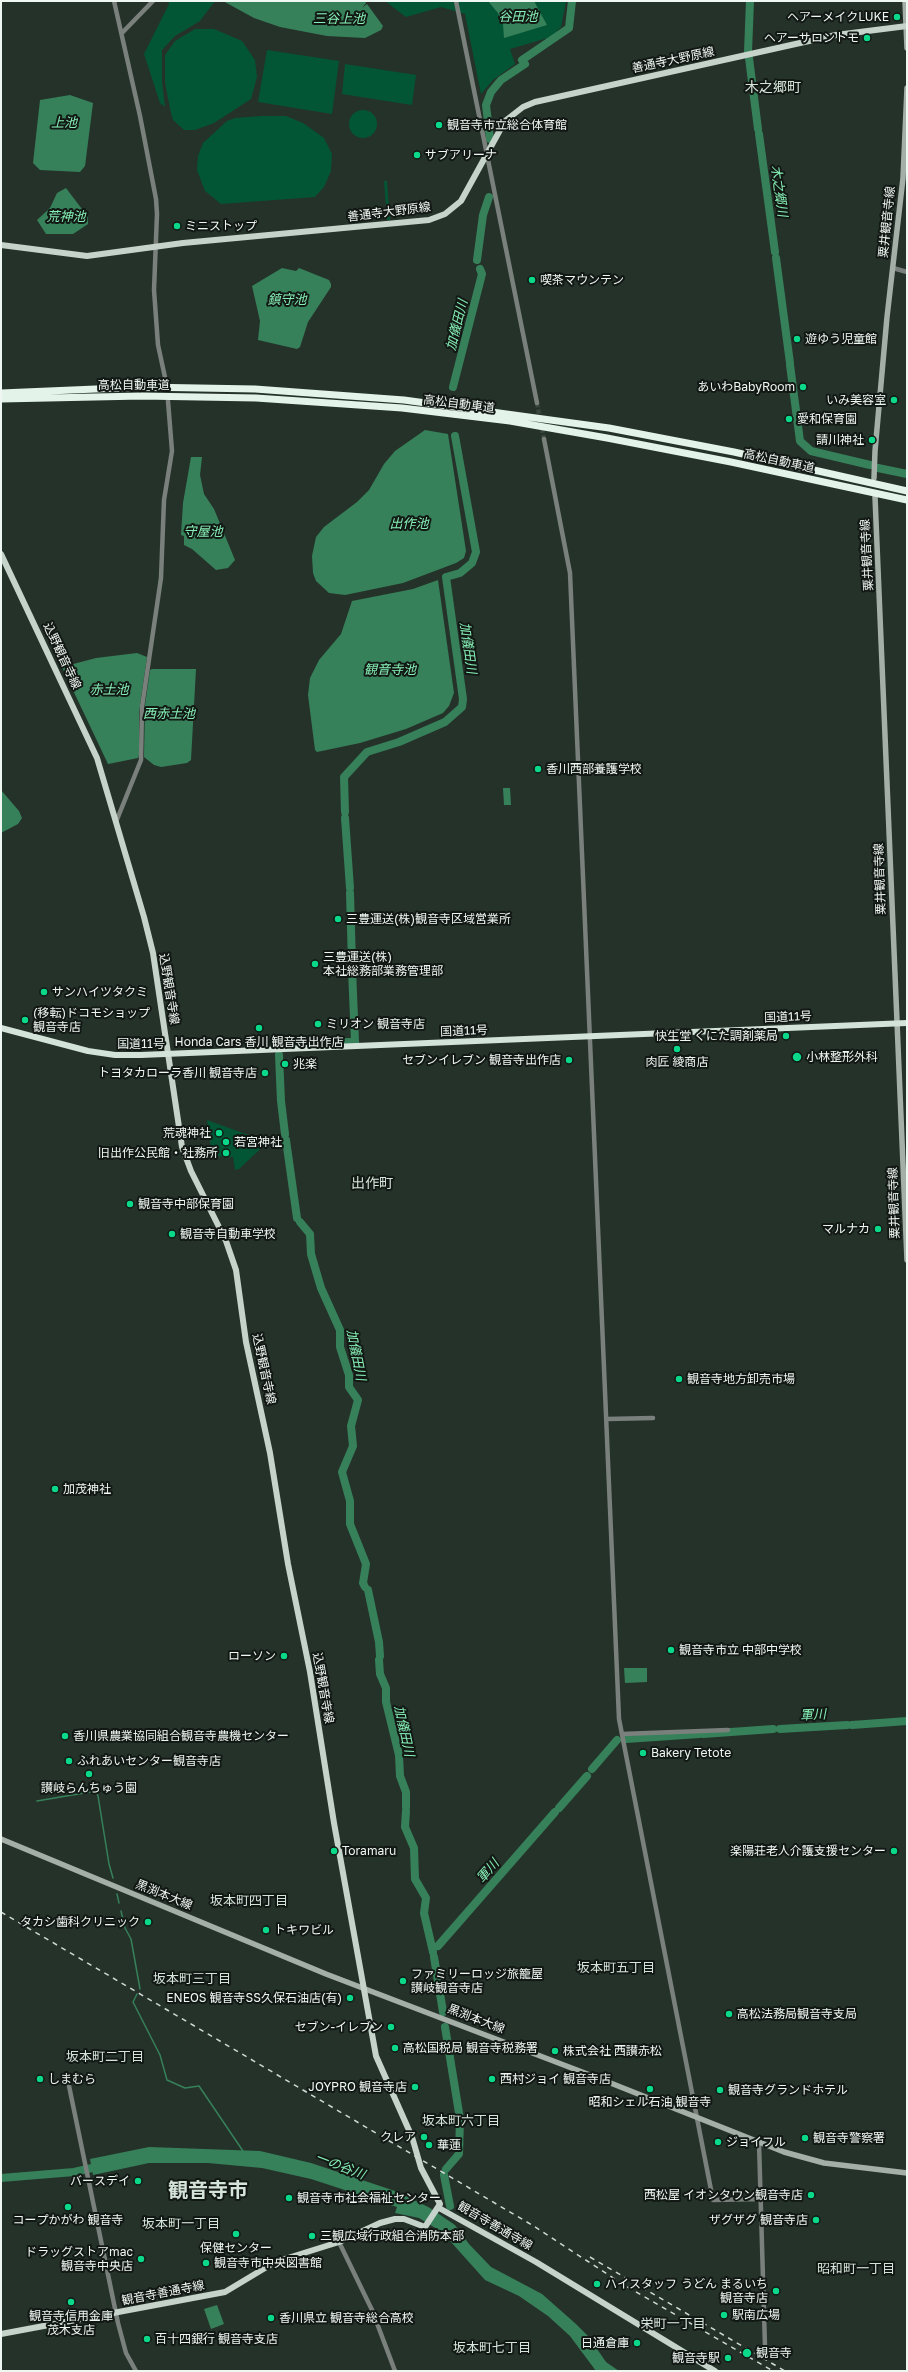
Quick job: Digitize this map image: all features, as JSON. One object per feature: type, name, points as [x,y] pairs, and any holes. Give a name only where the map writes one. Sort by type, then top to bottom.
[{"type":"highway","name":"高松自動車道","points":[[1,393],[70,389],[255,389],[404,400],[609,428],[734,452],[907,490]]},
{"type":"highway","name":"高松自動車道","points":[[1,399],[142,396],[256,398],[402,408],[510,421],[607,438],[731,462],[907,500]]},
{"type":"highway","name":"国道11号","points":[[1,1028],[58,1045],[104,1054],[168,1055],[590,1038],[907,1023]]},
{"type":"main road","points":[[905,1],[907,48]]},
{"type":"main road","name":"善通寺大野原線","points":[[1,245],[87,256],[155,247],[429,220],[445,214],[461,201],[505,121],[523,107],[535,102],[836,35],[906,26]]},
{"type":"main road","name":"粟井観音寺線","points":[[874,478],[875,451],[903,178],[907,88]]},
{"type":"main road","name":"粟井観音寺線","points":[[875,497],[907,1260]]},
{"type":"main road","name":"込野観音寺線","points":[[1,554],[90,743],[116,822],[153,953],[182,1147],[191,1171],[226,1241],[236,1270],[246,1342],[270,1453],[288,1564],[310,1672],[364,1988],[381,2070],[412,2137],[424,2176],[438,2198],[438,2210]]},
{"type":"main road","name":"黒渕本大線","points":[[1,1839],[364,1988],[759,2143],[784,2152],[824,2163],[907,2173]]},
{"type":"main road","name":"観音寺善通寺線","points":[[1,2334],[116,2314],[225,2292],[276,2262],[339,2242],[388,2220],[404,2219],[425,2227],[438,2210],[536,2262],[715,2371]]},
{"type":"street","points":[[114,1],[156,198],[158,214],[155,247],[154,290],[158,345],[166,382]]},
{"type":"street","points":[[122,33],[154,1]]},
{"type":"street","points":[[456,1],[537,403]]},
{"type":"street","points":[[893,268],[907,272]]},
{"type":"street","points":[[116,822],[141,760],[142,707],[161,578],[164,500],[172,451],[168,401]]},
{"type":"street","points":[[544,440],[570,573],[619,1719],[713,2200],[761,2198]]},
{"type":"street","points":[[607,1419],[653,1418]]},
{"type":"street","points":[[622,1734],[728,1730]]},
{"type":"street","points":[[68,2081],[116,2314],[126,2353],[136,2371]]},
{"type":"street","points":[[759,2143],[765,2347]]},
{"type":"street","points":[[339,2242],[372,2310],[396,2371]]},
{"type":"shaded area","points":[[168,1],[215,1],[200,21],[175,36],[162,50],[162,82],[165,107],[160,103],[144,54],[169,4]]},
{"type":"shaded area","points":[[385,1],[566,1],[561,27],[551,37],[510,49],[515,64],[493,80],[481,94],[465,14],[441,7],[406,17]]},
{"type":"shaded area","points":[[195,29],[214,29],[242,41],[255,60],[257,77],[251,99],[214,123],[195,130],[184,130],[173,120],[171,113],[165,83],[165,55],[175,41]]},
{"type":"shaded area","points":[[267,50],[339,61],[332,114],[258,102]]},
{"type":"shaded area","points":[[345,64],[416,75],[412,105],[342,94]]},
{"type":"shaded area","points":[[363,110],[369,111],[373,114],[376,118],[376,130],[373,134],[369,137],[363,138],[357,137],[353,134],[350,130],[349,124],[350,118],[353,114],[357,111]]},
{"type":"shaded area","points":[[286,116],[303,123],[324,138],[332,154],[331,171],[324,187],[315,197],[221,204],[205,191],[197,170],[198,156],[203,143],[227,121],[235,118]]},
{"type":"shaded area","points":[[384,181],[387,181],[390,220],[387,220]]},
{"type":"shaded area","points":[[207,1120],[251,1136],[271,1139],[239,1169],[235,1170],[233,1157],[212,1156]]},
{"type":"water","name":"三谷上池","points":[[223,1],[365,1],[366,3],[362,8],[367,4],[383,26],[381,30],[365,38],[327,36],[280,27],[254,18]]},
{"type":"water","name":"谷田池","points":[[488,1],[534,1],[547,25],[504,38],[503,24],[498,13]]},
{"type":"water","name":"上池","points":[[70,95],[93,103],[85,166],[80,172],[40,170],[33,163],[40,100]]},
{"type":"water","name":"荒神池","points":[[66,188],[88,217],[88,224],[73,234],[46,234],[37,220],[50,208],[57,193]]},
{"type":"water","name":"鎮守池","points":[[282,268],[296,271],[299,268],[329,280],[331,284],[331,287],[308,322],[300,347],[297,349],[258,340],[260,321],[252,286]]},
{"type":"water","name":"出作池","points":[[425,430],[448,434],[466,551],[464,558],[456,563],[403,583],[345,595],[329,593],[316,581],[313,573],[312,556],[316,537],[324,527],[357,502],[369,490],[384,464],[395,451]]},
{"type":"water","name":"守屋池","points":[[191,457],[202,457],[200,475],[204,494],[214,509],[235,560],[228,568],[216,570],[192,549],[184,545],[184,536],[181,535],[183,503]]},
{"type":"water","name":"観音寺池","points":[[438,580],[454,693],[449,706],[443,713],[406,729],[360,743],[317,752],[315,750],[308,695],[310,678],[319,660],[341,634],[352,601],[413,589]]},
{"type":"water","name":"赤土池","points":[[137,653],[147,657],[139,712],[139,755],[138,758],[108,764],[62,667],[96,658]]},
{"type":"water","name":"西赤土池","points":[[196,669],[191,760],[187,763],[161,767],[154,765],[144,757],[145,705],[150,670]]},
{"type":"water","points":[[503,788],[510,788],[511,805],[504,805]]},
{"type":"water","points":[[1,790],[19,811],[22,818],[18,824],[1,833]]},
{"type":"water","points":[[624,1668],[647,1668],[647,1682],[625,1683]]},
{"type":"water","points":[[149,2147],[260,2151],[311,2163],[398,2192],[430,2208],[455,2225],[469,2244],[491,2267],[542,2294],[588,2336],[606,2362],[619,2371],[596,2371],[570,2336],[548,2316],[519,2296],[485,2280],[442,2232],[419,2218],[395,2213],[397,2207],[311,2179],[262,2168],[208,2163],[149,2163],[93,2175],[90,2159]]},
{"type":"water","points":[[217,2305],[224,2324],[211,2329],[204,2309]]},
{"type":"waterway","name":"加儀田川","points":[[522,60],[569,28],[572,1]]},
{"type":"waterway","name":"木之郷川","points":[[748,52],[750,1]]},
{"type":"waterway","name":"木之郷川","points":[[749,58],[758,129]]},
{"type":"waterway","name":"加儀田川","points":[[490,139],[486,105],[491,92],[501,80],[525,64]]},
{"type":"waterway","name":"木之郷川","points":[[759,134],[775,252]]},
{"type":"waterway","name":"加儀田川","points":[[477,260],[483,215],[489,197]]},
{"type":"waterway","name":"木之郷川","points":[[776,258],[790,363]]},
{"type":"waterway","name":"加儀田川","points":[[453,387],[482,274],[480,269]]},
{"type":"waterway","name":"木之郷川","points":[[790,365],[800,441],[811,451],[870,465]]},
{"type":"waterway","name":"加儀田川","points":[[345,812],[344,777],[367,752],[399,742],[445,722],[462,707],[463,699],[446,577],[460,573],[472,563],[476,552],[455,436]]},
{"type":"waterway","name":"木之郷川","points":[[878,468],[907,474]]},
{"type":"waterway","name":"加儀田川","points":[[345,818],[350,888]]},
{"type":"waterway","name":"加儀田川","points":[[350,893],[352,964]]},
{"type":"waterway","name":"加儀田川","points":[[352,969],[355,1042]]},
{"type":"waterway","name":"加儀田川","points":[[284,1045],[350,1042]]},
{"type":"waterway","name":"加儀田川","points":[[279,1055],[281,1101],[285,1134]]},
{"type":"waterway","name":"加儀田川","points":[[286,1140],[297,1218]]},
{"type":"waterway","name":"加儀田川","points":[[300,1222],[310,1234],[311,1254],[321,1288],[340,1330],[340,1347],[349,1375],[349,1387],[358,1400],[351,1426],[353,1446],[342,1472],[350,1501],[350,1524],[366,1564],[363,1583],[365,1587]]},
{"type":"waterway","name":"加儀田川","points":[[368,1590],[379,1642],[380,1656]]},
{"type":"waterway","name":"加儀田川","points":[[379,1660],[380,1674],[386,1688],[386,1702],[399,1755],[400,1776],[406,1792],[406,1807]]},
{"type":"waterway","name":"軍川","points":[[852,1725],[907,1721]]},
{"type":"waterway","name":"軍川","points":[[780,1729],[847,1725]]},
{"type":"waterway","name":"軍川","points":[[703,1734],[773,1729]]},
{"type":"waterway","name":"軍川","points":[[626,1739],[699,1734]]},
{"type":"waterway","name":"軍川","points":[[592,1769],[617,1740]]},
{"type":"waterway","name":"軍川","points":[[559,1808],[587,1776]]},
{"type":"waterway","points":[[37,1801],[96,1791],[109,1864],[113,1878]]},
{"type":"waterway","name":"加儀田川","points":[[406,1811],[405,1827],[414,1848],[415,1879],[426,1898],[424,1913],[433,1952]]},
{"type":"waterway","name":"軍川","points":[[438,1946],[555,1812]]},
{"type":"waterway","points":[[117,1894],[119,1903]]},
{"type":"waterway","points":[[121,1911],[125,1928],[131,1939],[140,1989]]},
{"type":"waterway","name":"加儀田川","points":[[434,1957],[443,2012]]},
{"type":"waterway","points":[[137,1994],[133,2002],[160,2055],[167,2080],[185,2088],[199,2086],[243,2151]]},
{"type":"waterway","name":"加儀田川","points":[[445,2027],[460,2119],[459,2154],[446,2169]]},
{"type":"waterway","name":"一の谷川","points":[[1,2178],[74,2172],[101,2166]]},
{"type":"waterway","name":"加儀田川","points":[[444,2175],[450,2206]]},
{"type":"tunnel","points":[[537,403],[544,439]]},
{"type":"railway","points":[[1,1912],[532,2225],[624,2285],[773,2371]]},
{"type":"railway","points":[[590,2257],[785,2371]]},
{"type":"place","name":"ヘアーメイクLUKE","points":[[897,17]]},
{"type":"place","name":"ヘアーサロントモ","points":[[867,38]]},
{"type":"place","name":"観音寺市立総合体育館","points":[[439,125]]},
{"type":"place","name":"サブアリーナ","points":[[417,155]]},
{"type":"place","name":"ミニストップ","points":[[177,226]]},
{"type":"place","name":"喫茶マウンテン","points":[[532,280]]},
{"type":"place","name":"遊ゆう児童館","points":[[797,339]]},
{"type":"place","name":"あいわBabyRoom","points":[[803,387]]},
{"type":"place","name":"いみ美容室","points":[[894,400]]},
{"type":"place","name":"愛和保育園","points":[[789,419]]},
{"type":"place","name":"請川神社","points":[[872,440]]},
{"type":"place","name":"香川西部養護学校","points":[[538,769]]},
{"type":"place","name":"三豊運送(株)観音寺区域営業所","points":[[338,919]]},
{"type":"place","name":"三豊運送(株) 本社総務部業務管理部","points":[[315,964]]},
{"type":"place","name":"サンハイツタクミ","points":[[44,992]]},
{"type":"place","name":"(移転)ドコモショップ 観音寺店","points":[[25,1020]]},
{"type":"place","name":"ミリオン 観音寺店","points":[[318,1024]]},
{"type":"place","name":"Honda Cars 香川 観音寺出作店","points":[[259,1028]]},
{"type":"place","name":"快生堂 くにた調剤薬局","points":[[786,1036]]},
{"type":"place","name":"肉匠 綾商店","points":[[677,1049]]},
{"type":"place","name":"小林整形外科","points":[[797,1057]]},
{"type":"place","name":"セブンイレブン 観音寺出作店","points":[[569,1060]]},
{"type":"place","name":"兆楽","points":[[285,1064]]},
{"type":"place","name":"トヨタカローラ香川 観音寺店","points":[[265,1073]]},
{"type":"place","name":"荒魂神社","points":[[219,1133]]},
{"type":"place","name":"若宮神社","points":[[226,1142]]},
{"type":"place","name":"旧出作公民館・社務所","points":[[226,1153]]},
{"type":"place","name":"観音寺中部保育園","points":[[130,1204]]},
{"type":"place","name":"マルナカ","points":[[878,1229]]},
{"type":"place","name":"観音寺自動車学校","points":[[172,1234]]},
{"type":"place","name":"観音寺地方卸売市場","points":[[679,1379]]},
{"type":"place","name":"加茂神社","points":[[55,1489]]},
{"type":"place","name":"観音寺市立 中部中学校","points":[[671,1650]]},
{"type":"place","name":"ローソン","points":[[284,1656]]},
{"type":"place","name":"香川県農業協同組合観音寺農機センター","points":[[65,1736]]},
{"type":"place","name":"Bakery Tetote","points":[[643,1753]]},
{"type":"place","name":"ふれあいセンター観音寺店","points":[[69,1761]]},
{"type":"place","name":"讃岐らんちゅう園","points":[[89,1774]]},
{"type":"place","name":"Toramaru","points":[[334,1851]]},
{"type":"place","name":"楽陽荘老人介護支援センター","points":[[894,1851]]},
{"type":"place","name":"タカシ歯科クリニック","points":[[148,1922]]},
{"type":"place","name":"トキワビル","points":[[266,1930]]},
{"type":"place","name":"ファミリーロッジ旅籠屋 讃岐観音寺店","points":[[403,1981]]},
{"type":"place","name":"ENEOS 観音寺SS久保石油店(有)","points":[[350,1998]]},
{"type":"place","name":"高松法務局観音寺支局","points":[[729,2014]]},
{"type":"place","name":"セブン-イレブン","points":[[391,2027]]},
{"type":"place","name":"高松国税局 観音寺税務署","points":[[395,2048]]},
{"type":"place","name":"株式会社 西讃赤松","points":[[555,2051]]},
{"type":"place","name":"しまむら","points":[[40,2079]]},
{"type":"place","name":"西村ジョイ 観音寺店","points":[[492,2079]]},
{"type":"place","name":"JOYPRO 観音寺店","points":[[415,2087]]},
{"type":"place","name":"昭和シェル石油 観音寺","points":[[650,2089]]},
{"type":"place","name":"観音寺グランドホテル","points":[[720,2090]]},
{"type":"place","name":"クレア","points":[[424,2137]]},
{"type":"place","name":"観音寺警察署","points":[[805,2138]]},
{"type":"place","name":"ジョイフル","points":[[718,2142]]},
{"type":"place","name":"華蓮","points":[[429,2145]]},
{"type":"place","name":"バースデイ","points":[[138,2181]]},
{"type":"place","name":"西松屋 イオンタウン観音寺店","points":[[811,2195]]},
{"type":"place","name":"観音寺市社会福祉センター","points":[[289,2198]]},
{"type":"place","name":"コープかがわ 観音寺","points":[[68,2207]]},
{"type":"place","name":"ザグザグ 観音寺店","points":[[816,2220]]},
{"type":"place","name":"保健センター","points":[[236,2234]]},
{"type":"place","name":"三観広域行政組合消防本部","points":[[312,2236]]},
{"type":"place","name":"ドラッグストアmac 観音寺中央店","points":[[141,2259]]},
{"type":"place","name":"観音寺市中央図書館","points":[[206,2263]]},
{"type":"place","name":"ハイスタッフ","points":[[597,2284]]},
{"type":"place","name":"うどん まるいち 観音寺店","points":[[776,2291]]},
{"type":"place","name":"観音寺信用金庫 茂木支店","points":[[71,2302]]},
{"type":"place","name":"駅南広場","points":[[724,2315]]},
{"type":"place","name":"香川県立 観音寺総合高校","points":[[271,2318]]},
{"type":"place","name":"百十四銀行 観音寺支店","points":[[147,2339]]},
{"type":"place","name":"日通倉庫","points":[[637,2343]]},
{"type":"place","name":"観音寺","points":[[747,2353]]},
{"type":"place","name":"観音寺駅","points":[[728,2358]]},
{"type":"district","name":"木之郷町","points":[[773,88]]},
{"type":"district","name":"出作町","points":[[372,1184]]},
{"type":"district","name":"坂本町四丁目","points":[[249,1901]]},
{"type":"district","name":"坂本町五丁目","points":[[616,1968]]},
{"type":"district","name":"坂本町三丁目","points":[[192,1979]]},
{"type":"district","name":"坂本町二丁目","points":[[105,2057]]},
{"type":"district","name":"坂本町六丁目","points":[[461,2121]]},
{"type":"district","name":"観音寺市","points":[[208,2191]]},
{"type":"district","name":"坂本町一丁目","points":[[181,2224]]},
{"type":"district","name":"昭和町一丁目","points":[[856,2269]]},
{"type":"district","name":"栄町一丁目","points":[[673,2324]]},
{"type":"district","name":"坂本町七丁目","points":[[492,2348]]}]
